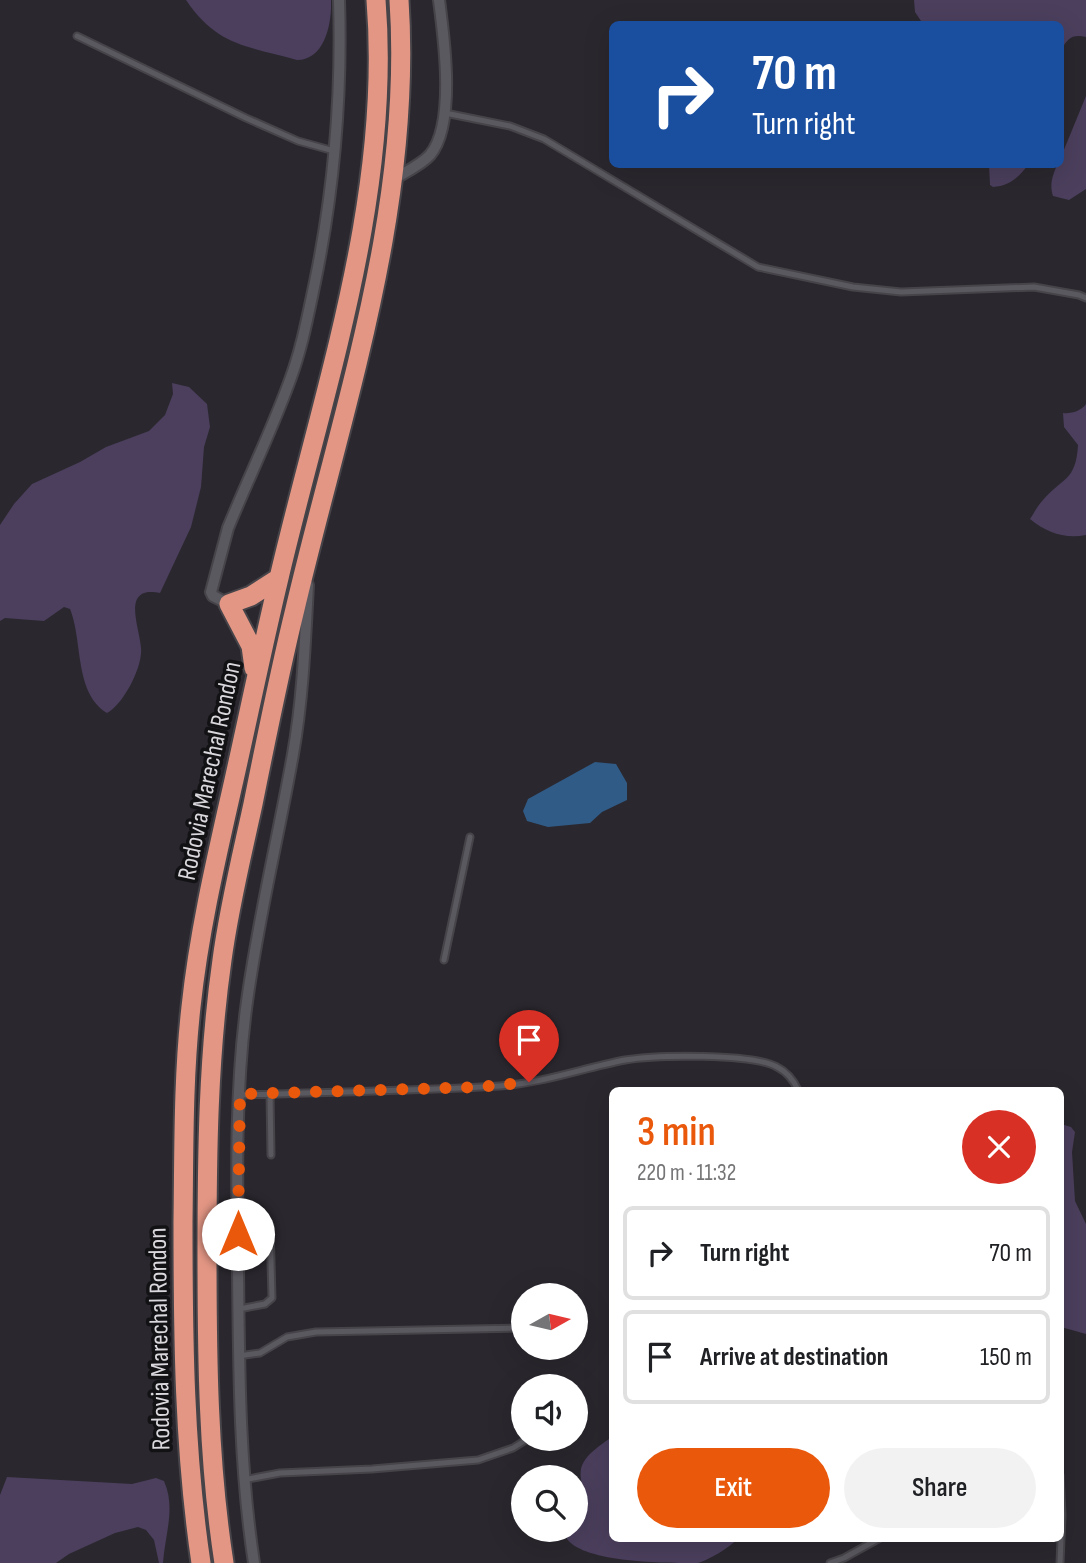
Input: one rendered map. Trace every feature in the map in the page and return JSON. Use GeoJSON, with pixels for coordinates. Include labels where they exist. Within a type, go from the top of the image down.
{"type":"FeatureCollection","features":[{"type":"Feature","properties":{"kind":"highway","name":"Rodovia Marechal Rondon"},"geometry":{"type":"LineString","coordinates":[[201,1563],[186,1432],[183,1341],[186,1071],[191,1008],[198,954],[220,839],[279,578],[359,247],[370,179],[377,105],[376,0]]}},
{"type":"Feature","properties":{"kind":"highway","name":"Rodovia Marechal Rondon"},"geometry":{"type":"LineString","coordinates":[[224,1563],[210,1430],[206,1340],[209,1074],[223,956],[235,888],[311,538],[374,290],[394,179],[400,104],[399,0]]}},
{"type":"Feature","properties":{"kind":"highway"},"geometry":{"type":"LineString","coordinates":[[254,686],[251,646],[229,604],[251,596],[279,578]]}},
{"type":"Feature","properties":{"kind":"street"},"geometry":{"type":"LineString","coordinates":[[229,604],[213,596],[213,583],[228,528],[290,381],[305,333],[327,223],[334,151],[340,37],[339,0]]}},
{"type":"Feature","properties":{"kind":"street"},"geometry":{"type":"LineString","coordinates":[[394,179],[430,155],[437,142],[445,113],[445,62],[439,0]]}},
{"type":"Feature","properties":{"kind":"street"},"geometry":{"type":"LineString","coordinates":[[254,1563],[243,1480],[238,1356],[237,1158],[240,1094],[246,1009],[301,701],[311,538]]}},
{"type":"Feature","properties":{"kind":"lane"},"geometry":{"type":"LineString","coordinates":[[77,36],[246,118],[298,141],[334,151]]}},
{"type":"Feature","properties":{"kind":"lane"},"geometry":{"type":"LineString","coordinates":[[445,113],[510,126],[544,139],[758,267],[853,287],[901,292],[1034,287],[1079,295],[1086,299]]}},
{"type":"Feature","properties":{"kind":"lane"},"geometry":{"type":"LineString","coordinates":[[444,960],[470,837]]}},
{"type":"Feature","properties":{"kind":"lane"},"geometry":{"type":"LineString","coordinates":[[240,1094],[503,1086],[554,1078],[626,1060],[662,1057],[762,1062],[778,1067],[793,1080],[796,1087]]}},
{"type":"Feature","properties":{"kind":"lane"},"geometry":{"type":"LineString","coordinates":[[270,1094],[271,1155]]}},
{"type":"Feature","properties":{"kind":"lane"},"geometry":{"type":"LineString","coordinates":[[238,1309],[264,1304],[272,1298],[270,1225]]}},
{"type":"Feature","properties":{"kind":"lane"},"geometry":{"type":"LineString","coordinates":[[238,1356],[260,1353],[287,1336],[316,1332],[511,1328]]}},
{"type":"Feature","properties":{"kind":"lane"},"geometry":{"type":"LineString","coordinates":[[243,1480],[280,1473],[478,1460],[511,1449]]}},
{"type":"Feature","properties":{"kind":"lane"},"geometry":{"type":"LineString","coordinates":[[831,1563],[844,1559],[873,1542]]}},
{"type":"Feature","properties":{"kind":"lane"},"geometry":{"type":"LineString","coordinates":[[1060,1563],[1061,1542]]}},
{"type":"Feature","properties":{"kind":"shaded area"},"geometry":{"type":"Polygon","coordinates":[[[186,0],[331,0],[330,19],[320,47],[307,58],[297,60],[248,47],[222,36],[209,27],[186,0]]]}},
{"type":"Feature","properties":{"kind":"shaded area"},"geometry":{"type":"Polygon","coordinates":[[[914,0],[1086,0],[1086,37],[1071,38],[1064,45],[1064,21],[921,21],[915,12],[914,0]]]}},
{"type":"Feature","properties":{"kind":"shaded area"},"geometry":{"type":"Polygon","coordinates":[[[1086,96],[1086,189],[1069,200],[1053,196],[1051,188],[1056,168],[1064,168],[1064,150],[1086,96]]]}},
{"type":"Feature","properties":{"kind":"shaded area"},"geometry":{"type":"Polygon","coordinates":[[[989,168],[1025,168],[1004,185],[990,185],[989,168]]]}},
{"type":"Feature","properties":{"kind":"shaded area"},"geometry":{"type":"Polygon","coordinates":[[[172,383],[189,387],[207,404],[210,427],[204,447],[201,487],[191,527],[160,593],[148,592],[140,595],[136,602],[141,648],[139,665],[125,694],[107,713],[96,704],[84,680],[70,609],[64,607],[44,621],[5,618],[0,621],[0,525],[32,484],[106,447],[149,431],[165,415],[173,394],[172,383]]]}},
{"type":"Feature","properties":{"kind":"shaded area"},"geometry":{"type":"Polygon","coordinates":[[[1086,404],[1086,535],[1064,535],[1043,528],[1030,519],[1041,502],[1071,472],[1077,457],[1078,445],[1064,427],[1063,413],[1076,412],[1086,404]]]}},
{"type":"Feature","properties":{"kind":"shaded area"},"geometry":{"type":"Polygon","coordinates":[[[1064,1125],[1075,1132],[1072,1152],[1075,1201],[1086,1224],[1086,1334],[1064,1328],[1064,1125]]]}},
{"type":"Feature","properties":{"kind":"shaded area"},"geometry":{"type":"Polygon","coordinates":[[[609,1439],[609,1542],[733,1542],[719,1553],[697,1563],[627,1560],[591,1553],[576,1547],[570,1542],[588,1542],[588,1465],[583,1465],[589,1455],[609,1439]]]}},
{"type":"Feature","properties":{"kind":"shaded area"},"geometry":{"type":"Polygon","coordinates":[[[7,1477],[132,1484],[156,1478],[164,1481],[169,1511],[163,1563],[159,1563],[154,1540],[146,1530],[138,1527],[115,1533],[69,1554],[56,1563],[0,1563],[0,1495],[7,1477]]]}},
{"type":"Feature","properties":{"kind":"water"},"geometry":{"type":"Polygon","coordinates":[[[595,762],[616,764],[627,783],[627,800],[602,812],[590,823],[548,827],[527,821],[523,811],[528,799],[595,762]]]}},
{"type":"Feature","properties":{"kind":"route"},"geometry":{"type":"LineString","coordinates":[[238,1234],[240,1094],[480,1087],[529,1082]]}}]}
